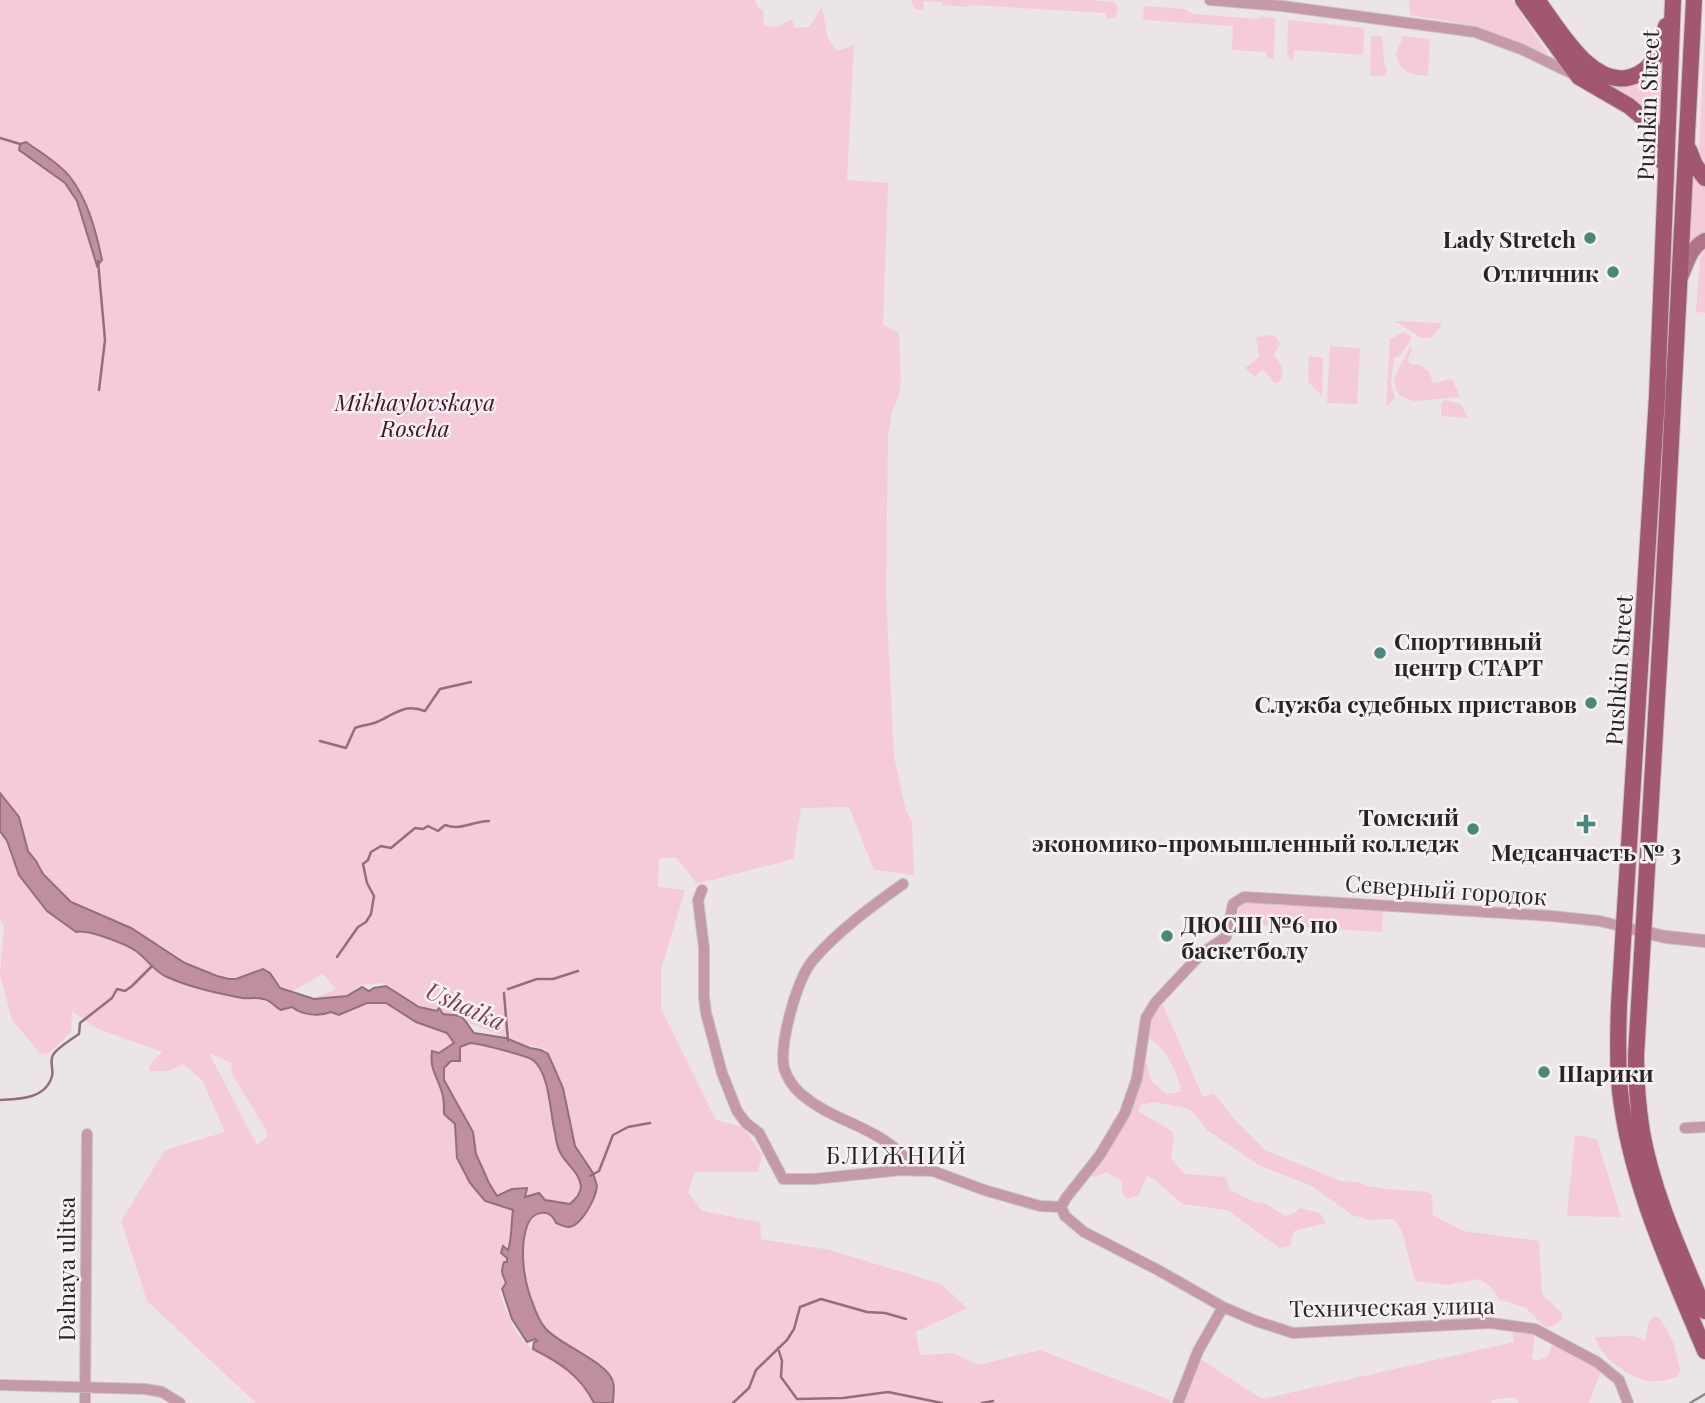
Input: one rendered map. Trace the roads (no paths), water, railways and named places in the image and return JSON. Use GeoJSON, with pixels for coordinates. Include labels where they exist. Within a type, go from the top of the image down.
{"type":"FeatureCollection","features":[{"type":"Feature","properties":{"kind":"main road"},"geometry":{"type":"LineString","coordinates":[[1523,0],[1579,77],[1629,106],[1649,123],[1661,152],[1667,196]]}},
{"type":"Feature","properties":{"kind":"main road"},"geometry":{"type":"LineString","coordinates":[[1537,0],[1590,67],[1610,78],[1622,79],[1639,74],[1653,61],[1660,50],[1673,0]]}},
{"type":"Feature","properties":{"kind":"main road","name":"Pushkin Street"},"geometry":{"type":"LineString","coordinates":[[1673,0],[1657,397],[1618,1054],[1627,1137],[1639,1184],[1705,1351]]}},
{"type":"Feature","properties":{"kind":"main road","name":"Pushkin Street"},"geometry":{"type":"LineString","coordinates":[[1694,0],[1636,1088],[1642,1134],[1670,1228],[1705,1311]]}},
{"type":"Feature","properties":{"kind":"main road"},"geometry":{"type":"LineString","coordinates":[[1688,147],[1695,165],[1705,178]]}},
{"type":"Feature","properties":{"kind":"main road"},"geometry":{"type":"LineString","coordinates":[[1680,279],[1692,252],[1705,240]]}},
{"type":"Feature","properties":{"kind":"street"},"geometry":{"type":"LineString","coordinates":[[1210,0],[1282,6],[1475,32],[1521,49],[1579,77]]}},
{"type":"Feature","properties":{"kind":"street"},"geometry":{"type":"LineString","coordinates":[[903,884],[864,913],[810,963],[792,1007],[783,1051],[784,1068],[797,1091],[826,1111],[866,1128],[893,1145],[916,1171]]}},
{"type":"Feature","properties":{"kind":"street"},"geometry":{"type":"LineString","coordinates":[[702,890],[698,900],[704,948],[706,1013],[722,1073],[737,1111],[746,1124],[759,1133],[783,1179],[814,1179],[901,1170],[933,1171],[984,1191],[1040,1206],[1062,1207]]}},
{"type":"Feature","properties":{"kind":"street","name":"Северный городок"},"geometry":{"type":"LineString","coordinates":[[1062,1207],[1108,1143],[1125,1113],[1137,1078],[1146,1018],[1155,1003],[1202,954],[1226,937],[1233,904],[1244,897],[1551,916],[1600,921],[1643,932]]}},
{"type":"Feature","properties":{"kind":"street"},"geometry":{"type":"LineString","coordinates":[[1643,932],[1705,941]]}},
{"type":"Feature","properties":{"kind":"street"},"geometry":{"type":"LineString","coordinates":[[1685,1128],[1705,1127]]}},
{"type":"Feature","properties":{"kind":"street","name":"Dalnaya ulitsa"},"geometry":{"type":"LineString","coordinates":[[85,1403],[87,1134]]}},
{"type":"Feature","properties":{"kind":"street","name":"Техническая улица"},"geometry":{"type":"LineString","coordinates":[[1062,1207],[1065,1216],[1084,1232],[1223,1307],[1293,1334],[1463,1324],[1513,1325],[1535,1329],[1597,1362],[1619,1380],[1628,1403]]}},
{"type":"Feature","properties":{"kind":"street"},"geometry":{"type":"LineString","coordinates":[[1178,1403],[1198,1351],[1223,1307]]}},
{"type":"Feature","properties":{"kind":"street"},"geometry":{"type":"LineString","coordinates":[[0,1385],[145,1389],[162,1392],[180,1403]]}},
{"type":"Feature","properties":{"kind":"waterway"},"geometry":{"type":"LineString","coordinates":[[0,138],[20,144]]}},
{"type":"Feature","properties":{"kind":"waterway"},"geometry":{"type":"LineString","coordinates":[[98,261],[105,340],[99,390]]}},
{"type":"Feature","properties":{"kind":"waterway"},"geometry":{"type":"LineString","coordinates":[[320,741],[346,748],[355,728],[377,722],[405,709],[425,711],[440,689],[471,682]]}},
{"type":"Feature","properties":{"kind":"waterway"},"geometry":{"type":"LineString","coordinates":[[337,957],[358,927],[366,922],[371,914],[374,896],[367,883],[363,864],[371,852],[381,846],[391,848],[415,828],[423,829],[428,826],[438,831],[445,825],[457,827],[489,821]]}},
{"type":"Feature","properties":{"kind":"waterway"},"geometry":{"type":"LineString","coordinates":[[0,1100],[31,1096],[44,1089],[52,1076],[53,1055],[79,1034],[80,1023],[112,998],[117,989],[125,991],[152,966]]}},
{"type":"Feature","properties":{"kind":"waterway"},"geometry":{"type":"LineString","coordinates":[[508,989],[537,979],[553,979],[578,971]]}},
{"type":"Feature","properties":{"kind":"waterway","name":"Ushaika"},"geometry":{"type":"LineString","coordinates":[[504,993],[508,1041]]}},
{"type":"Feature","properties":{"kind":"waterway"},"geometry":{"type":"LineString","coordinates":[[590,1176],[599,1171],[613,1135],[628,1127],[650,1123]]}},
{"type":"Feature","properties":{"kind":"waterway"},"geometry":{"type":"LineString","coordinates":[[733,1403],[749,1388],[756,1370],[787,1340],[794,1329],[800,1307],[821,1299],[867,1312],[885,1313],[906,1319]]}},
{"type":"Feature","properties":{"kind":"waterway"},"geometry":{"type":"LineString","coordinates":[[778,1348],[782,1361],[781,1377],[797,1399],[843,1398],[888,1392],[942,1403]]}},
{"type":"Feature","properties":{"kind":"waterway"},"geometry":{"type":"LineString","coordinates":[[982,1403],[993,1401]]}},
{"type":"Feature","properties":{"kind":"railway"},"geometry":{"type":"LineString","coordinates":[[1690,1403],[1705,1394]]}},
{"type":"Feature","properties":{"kind":"place","name":"Lady Stretch"},"geometry":{"type":"Point","coordinates":[1590,238]}},
{"type":"Feature","properties":{"kind":"place","name":"Отличник"},"geometry":{"type":"Point","coordinates":[1613,272]}},
{"type":"Feature","properties":{"kind":"place","name":"Спортивный центр СТАРТ"},"geometry":{"type":"Point","coordinates":[1380,653]}},
{"type":"Feature","properties":{"kind":"place","name":"Служба судебных приставов"},"geometry":{"type":"Point","coordinates":[1591,703]}},
{"type":"Feature","properties":{"kind":"place","name":"Медсанчасть № 3"},"geometry":{"type":"Point","coordinates":[1586,824]}},
{"type":"Feature","properties":{"kind":"place","name":"Томский экономико-промышленный колледж"},"geometry":{"type":"Point","coordinates":[1473,829]}},
{"type":"Feature","properties":{"kind":"place","name":"ДЮСШ №6 по баскетболу"},"geometry":{"type":"Point","coordinates":[1167,936]}},
{"type":"Feature","properties":{"kind":"place","name":"Шарики"},"geometry":{"type":"Point","coordinates":[1544,1072]}},
{"type":"Feature","properties":{"kind":"district","name":"БЛИЖНИЙ"},"geometry":{"type":"Point","coordinates":[897,1154]}},
{"type":"Feature","properties":{"kind":"park label","name":"Mikhaylovskaya Roscha"},"geometry":{"type":"Point","coordinates":[415,414]}}]}
